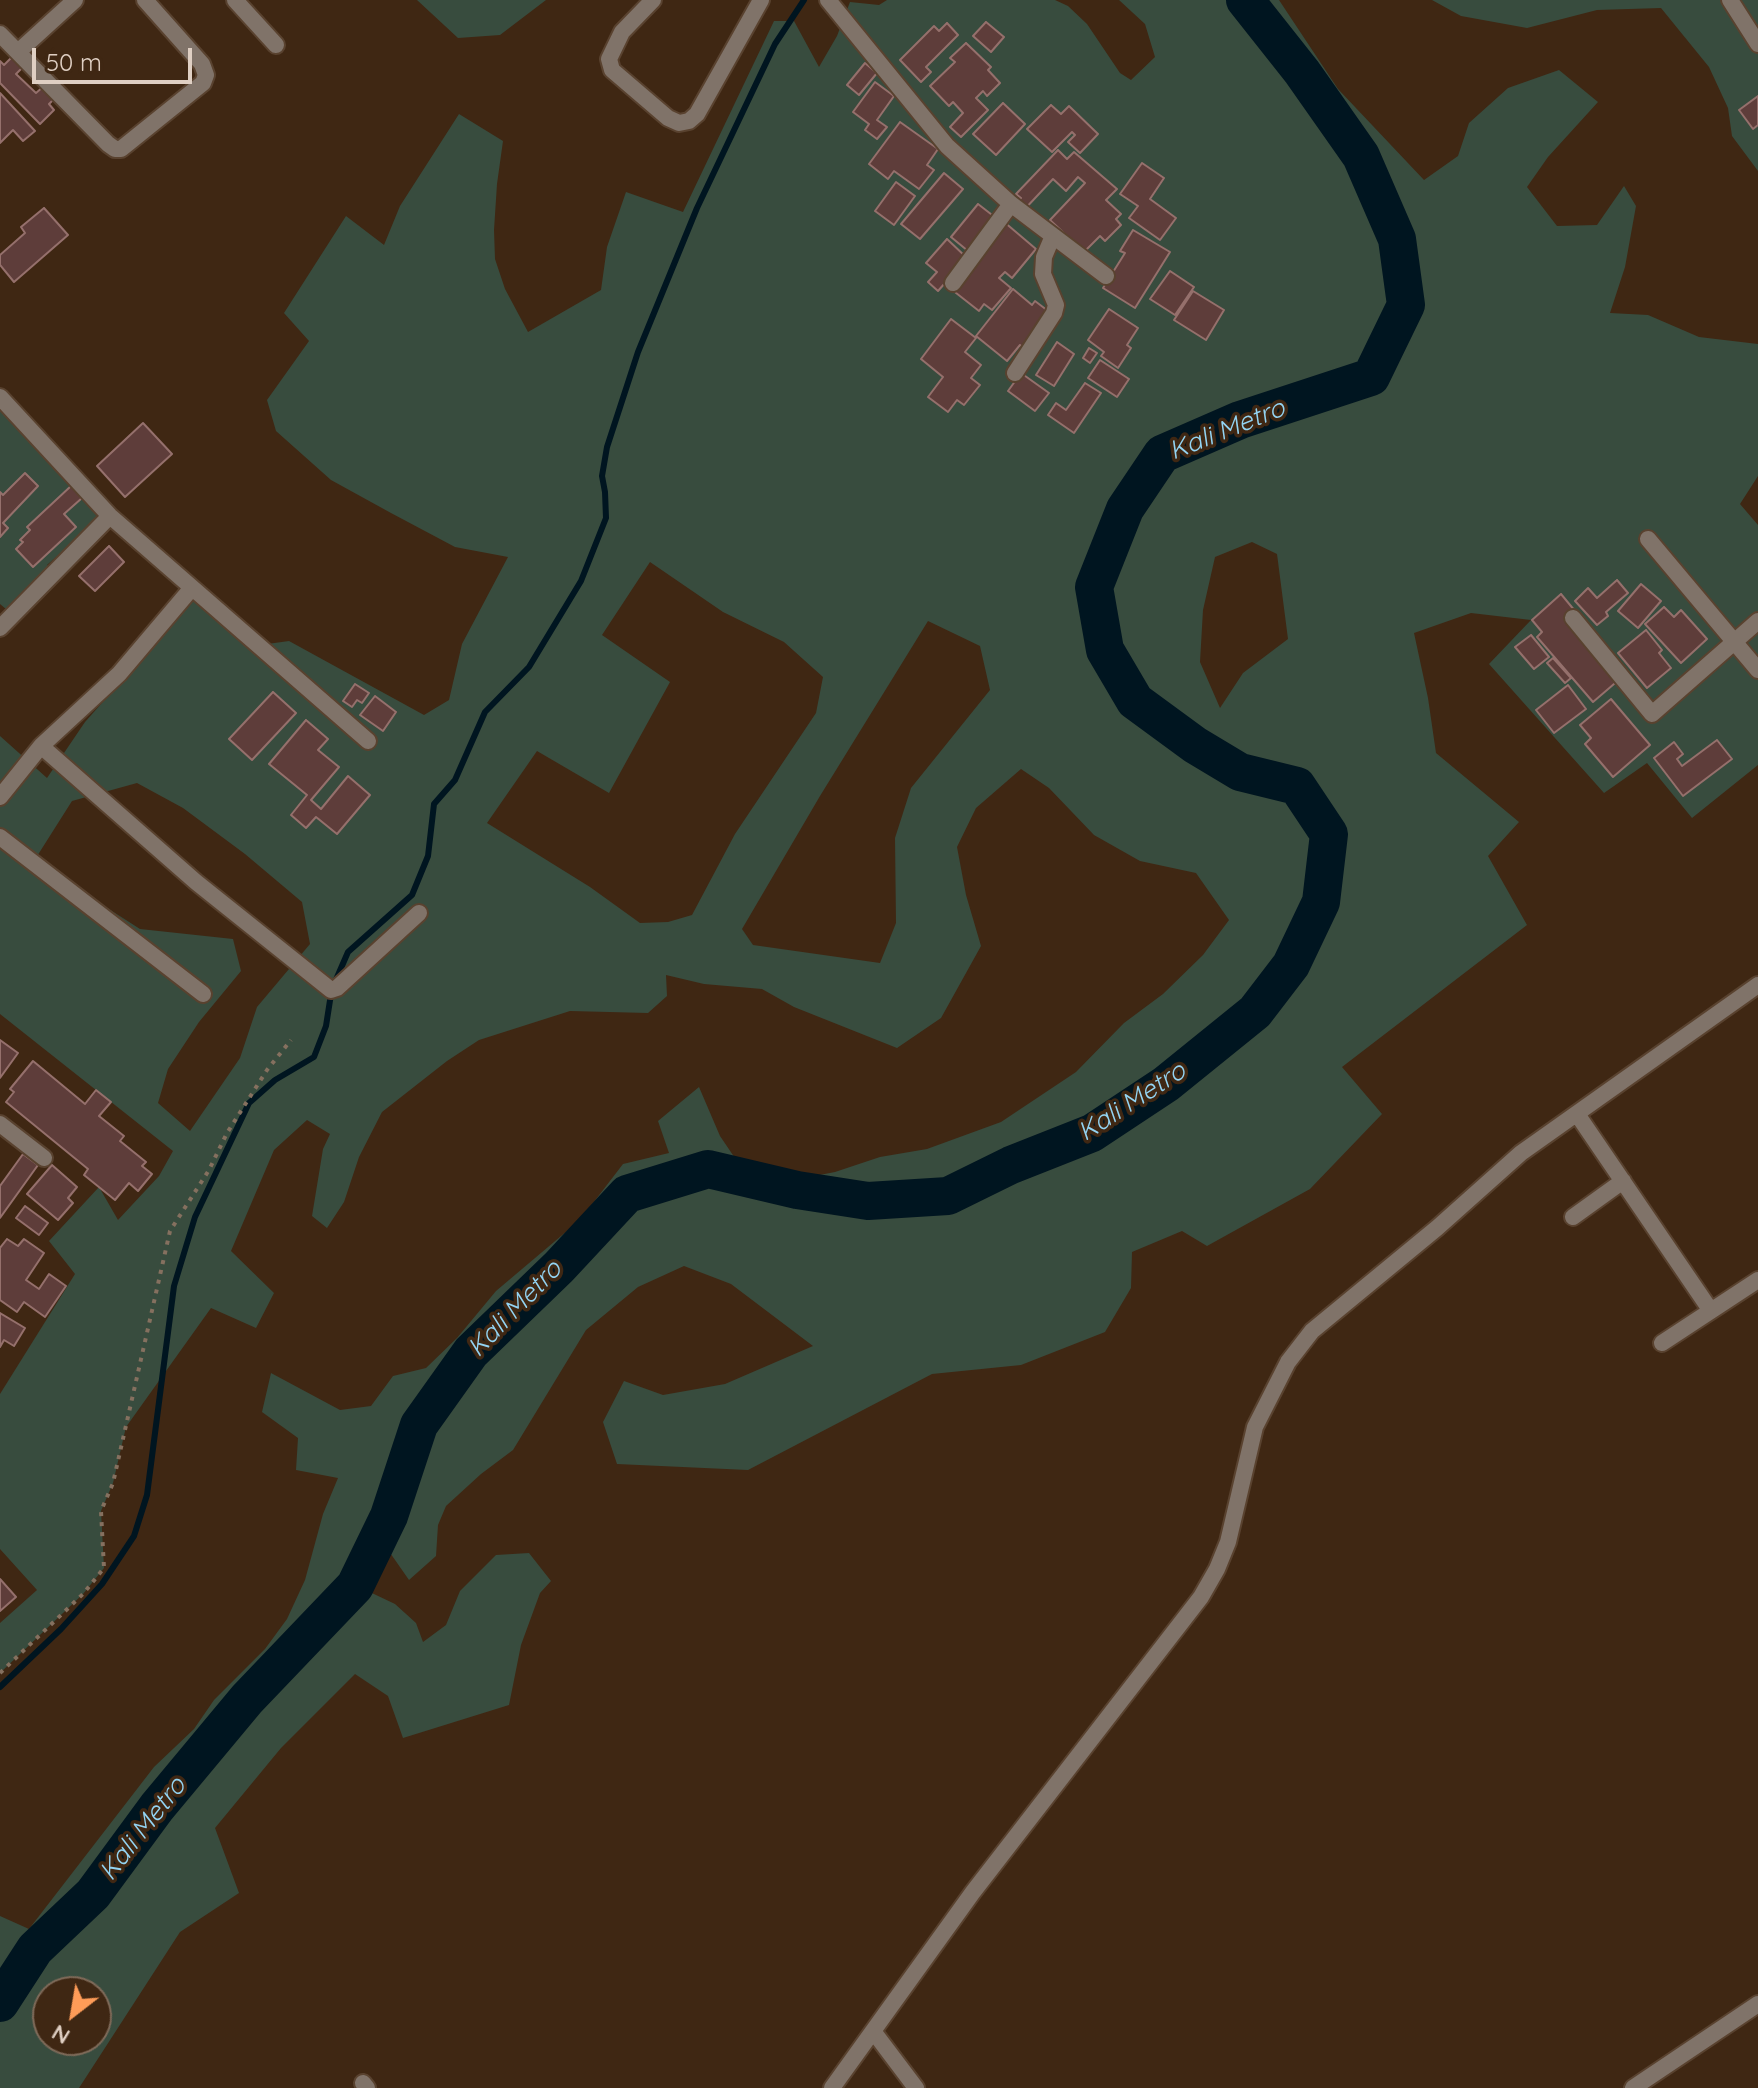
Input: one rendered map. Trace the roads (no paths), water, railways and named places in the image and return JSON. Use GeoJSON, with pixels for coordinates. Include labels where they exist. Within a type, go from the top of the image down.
{"type":"FeatureCollection","features":[{"type":"Feature","properties":{"kind":"street"},"geometry":{"type":"LineString","coordinates":[[18,52],[75,0]]}},
{"type":"Feature","properties":{"kind":"street"},"geometry":{"type":"LineString","coordinates":[[0,34],[108,144],[121,149],[203,83],[206,75],[202,64],[145,0]]}},
{"type":"Feature","properties":{"kind":"street"},"geometry":{"type":"LineString","coordinates":[[235,0],[276,45]]}},
{"type":"Feature","properties":{"kind":"street"},"geometry":{"type":"LineString","coordinates":[[653,0],[622,32],[609,59],[612,70],[668,118],[679,123],[689,121],[697,114],[761,0]]}},
{"type":"Feature","properties":{"kind":"street"},"geometry":{"type":"LineString","coordinates":[[828,0],[947,146],[1052,238],[1106,276]]}},
{"type":"Feature","properties":{"kind":"street"},"geometry":{"type":"LineString","coordinates":[[1730,0],[1758,44]]}},
{"type":"Feature","properties":{"kind":"street"},"geometry":{"type":"LineString","coordinates":[[953,283],[1011,204]]}},
{"type":"Feature","properties":{"kind":"street"},"geometry":{"type":"LineString","coordinates":[[1015,373],[1054,313],[1056,305],[1043,274],[1044,257],[1052,238]]}},
{"type":"Feature","properties":{"kind":"street"},"geometry":{"type":"LineString","coordinates":[[0,397],[110,516],[368,741]]}},
{"type":"Feature","properties":{"kind":"street"},"geometry":{"type":"LineString","coordinates":[[0,628],[110,516]]}},
{"type":"Feature","properties":{"kind":"street"},"geometry":{"type":"LineString","coordinates":[[1648,539],[1758,670]]}},
{"type":"Feature","properties":{"kind":"street"},"geometry":{"type":"LineString","coordinates":[[0,797],[41,746],[119,674],[191,589]]}},
{"type":"Feature","properties":{"kind":"street"},"geometry":{"type":"LineString","coordinates":[[1573,618],[1652,714],[1758,621]]}},
{"type":"Feature","properties":{"kind":"street"},"geometry":{"type":"LineString","coordinates":[[41,746],[196,882],[331,990],[337,988],[419,913]]}},
{"type":"Feature","properties":{"kind":"street"},"geometry":{"type":"LineString","coordinates":[[0,837],[203,994]]}},
{"type":"Feature","properties":{"kind":"street"},"geometry":{"type":"LineString","coordinates":[[832,2088],[973,1892],[1201,1597],[1228,1542],[1255,1427],[1288,1362],[1312,1331],[1437,1228],[1521,1153],[1758,985]]}},
{"type":"Feature","properties":{"kind":"street"},"geometry":{"type":"LineString","coordinates":[[1577,1114],[1711,1311]]}},
{"type":"Feature","properties":{"kind":"street"},"geometry":{"type":"LineString","coordinates":[[0,1124],[44,1158]]}},
{"type":"Feature","properties":{"kind":"street"},"geometry":{"type":"LineString","coordinates":[[1573,1217],[1623,1181]]}},
{"type":"Feature","properties":{"kind":"street"},"geometry":{"type":"LineString","coordinates":[[1662,1343],[1758,1280]]}},
{"type":"Feature","properties":{"kind":"street"},"geometry":{"type":"LineString","coordinates":[[1633,2088],[1758,2004]]}},
{"type":"Feature","properties":{"kind":"street"},"geometry":{"type":"LineString","coordinates":[[873,2031],[916,2088]]}},
{"type":"Feature","properties":{"kind":"waterway"},"geometry":{"type":"LineString","coordinates":[[335,982],[348,952],[412,895],[428,856],[434,804],[455,780],[485,712],[529,667],[581,581],[606,518],[602,476],[607,447],[638,352],[697,208],[775,44],[804,0]]}},
{"type":"Feature","properties":{"kind":"waterway","name":"Kali Metro"},"geometry":{"type":"LineString","coordinates":[[0,2003],[35,1949],[93,1894],[157,1807],[247,1699],[355,1586],[389,1516],[419,1425],[471,1352],[559,1267],[627,1194],[708,1169],[797,1190],[868,1201],[948,1196],[1011,1165],[1092,1133],[1166,1084],[1255,1012],[1291,965],[1321,902],[1329,834],[1297,786],[1240,772],[1195,745],[1135,701],[1105,650],[1094,587],[1125,509],[1162,454],[1240,420],[1371,377],[1406,305],[1397,239],[1361,156],[1302,72],[1245,0]]}},
{"type":"Feature","properties":{"kind":"waterway"},"geometry":{"type":"LineString","coordinates":[[0,1687],[61,1629],[102,1584],[134,1536],[147,1495],[174,1286],[195,1217],[249,1103],[275,1080],[314,1057],[326,1026],[331,994]]}}]}
